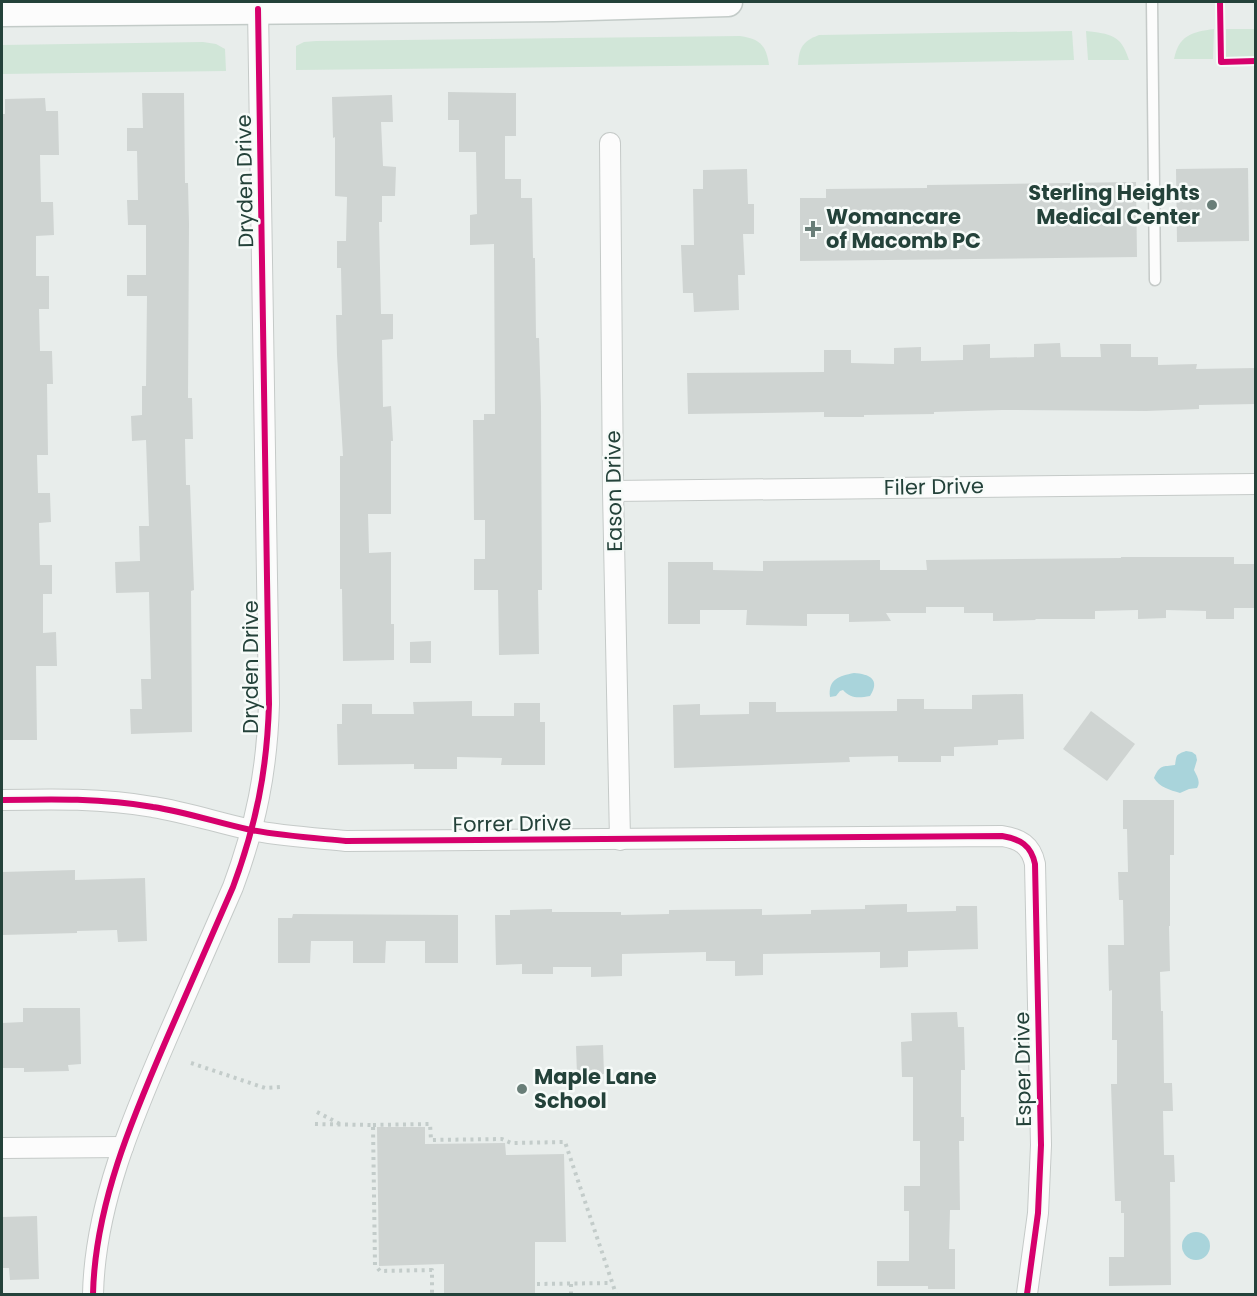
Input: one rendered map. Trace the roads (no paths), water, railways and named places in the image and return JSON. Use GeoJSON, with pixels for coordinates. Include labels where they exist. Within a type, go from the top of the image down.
{"type":"FeatureCollection","features":[{"type":"Feature","properties":{"kind":"main road"},"geometry":{"type":"LineString","coordinates":[[2,12],[387,5],[554,7],[728,2]]}},
{"type":"Feature","properties":{"kind":"street","name":"Dryden Drive"},"geometry":{"type":"LineString","coordinates":[[93,1294],[99,1236],[123,1147],[151,1076],[233,887],[252,830],[264,770],[269,704],[258,9]]}},
{"type":"Feature","properties":{"kind":"street","name":"Eason Drive"},"geometry":{"type":"LineString","coordinates":[[610,143],[613,491],[620,840]]}},
{"type":"Feature","properties":{"kind":"street","name":"Filer Drive"},"geometry":{"type":"LineString","coordinates":[[613,491],[1256,484]]}},
{"type":"Feature","properties":{"kind":"street","name":"Forrer Drive"},"geometry":{"type":"LineString","coordinates":[[2,800],[55,799],[118,802],[189,814],[252,830],[346,841],[1002,836],[1015,838],[1025,845]]}},
{"type":"Feature","properties":{"kind":"street","name":"Esper Drive"},"geometry":{"type":"LineString","coordinates":[[1025,845],[1033,854],[1035,864],[1041,1145],[1038,1214],[1027,1294]]}},
{"type":"Feature","properties":{"kind":"street"},"geometry":{"type":"LineString","coordinates":[[2,1148],[123,1147]]}},
{"type":"Feature","properties":{"kind":"lane"},"geometry":{"type":"LineString","coordinates":[[1152,2],[1155,280]]}},
{"type":"Feature","properties":{"kind":"water"},"geometry":{"type":"Polygon","coordinates":[[[854,673],[872,678],[874,685],[870,696],[855,697],[843,690],[836,696],[830,697],[831,686],[836,679],[854,673]]]}},
{"type":"Feature","properties":{"kind":"water"},"geometry":{"type":"Polygon","coordinates":[[[1186,751],[1196,755],[1194,770],[1199,781],[1197,788],[1180,793],[1159,784],[1154,778],[1158,770],[1175,765],[1177,756],[1186,751]]]}},
{"type":"Feature","properties":{"kind":"water"},"geometry":{"type":"Polygon","coordinates":[[[1196,1232],[1206,1236],[1210,1246],[1206,1256],[1196,1260],[1186,1256],[1182,1246],[1186,1236],[1196,1232]]]}},
{"type":"Feature","properties":{"kind":"place","name":"Sterling Heights Medical Center"},"geometry":{"type":"Point","coordinates":[1212,205]}},
{"type":"Feature","properties":{"kind":"place","name":"Womancare of Macomb PC"},"geometry":{"type":"Point","coordinates":[813,229]}},
{"type":"Feature","properties":{"kind":"place","name":"Maple Lane School"},"geometry":{"type":"Point","coordinates":[522,1089]}}]}
